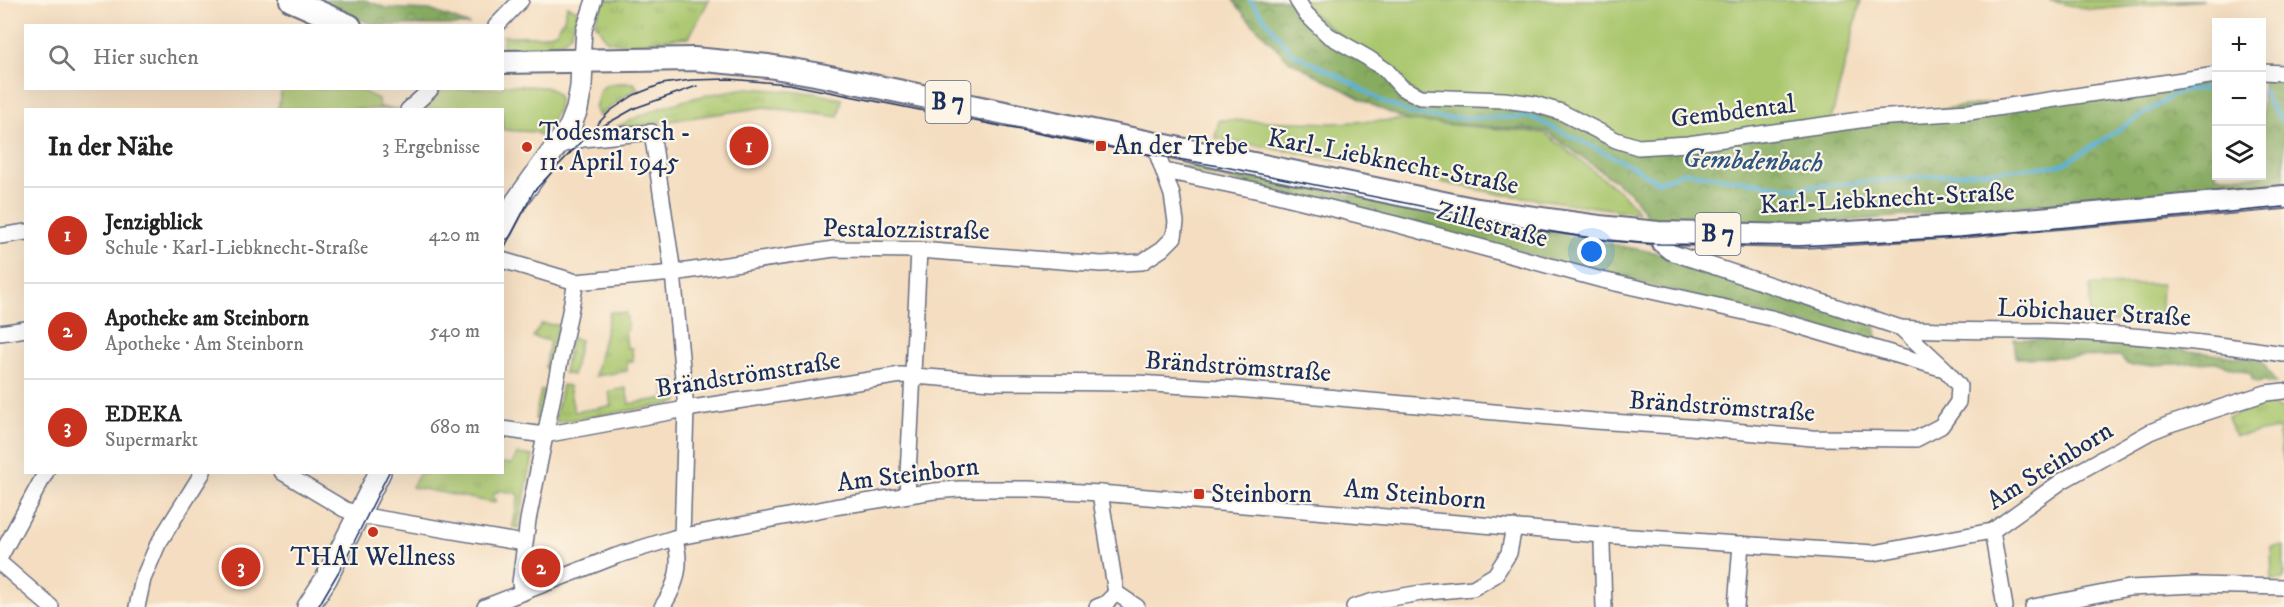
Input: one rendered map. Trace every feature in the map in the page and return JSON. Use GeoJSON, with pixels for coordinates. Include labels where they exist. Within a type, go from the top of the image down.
{"type":"FeatureCollection","features":[{"type":"Feature","properties":{"kind":"main road"},"geometry":{"type":"LineString","coordinates":[[291,0],[345,24]]}},
{"type":"Feature","properties":{"kind":"main road","name":"Karl-Liebknecht-Straße"},"geometry":{"type":"LineString","coordinates":[[582,62],[694,59],[768,66],[1477,210],[1659,233],[1803,236],[1971,225],[2284,197]]}},
{"type":"Feature","properties":{"kind":"main road","name":"B 7"},"geometry":{"type":"LineString","coordinates":[[504,62],[582,62]]}},
{"type":"Feature","properties":{"kind":"street"},"geometry":{"type":"LineString","coordinates":[[498,24],[521,0]]}},
{"type":"Feature","properties":{"kind":"street"},"geometry":{"type":"LineString","coordinates":[[504,225],[516,202],[570,127],[577,109],[581,87],[584,30],[594,0]]}},
{"type":"Feature","properties":{"kind":"street","name":"Gembdental"},"geometry":{"type":"LineString","coordinates":[[1297,0],[1306,14],[1328,35],[1387,71],[1402,88],[1421,97],[1504,100],[1534,104],[1561,112],[1616,140],[1638,147],[1688,144],[1874,118],[1969,112],[2212,76]]}},
{"type":"Feature","properties":{"kind":"street"},"geometry":{"type":"LineString","coordinates":[[2266,72],[2284,73]]}},
{"type":"Feature","properties":{"kind":"street"},"geometry":{"type":"LineString","coordinates":[[410,108],[430,90]]}},
{"type":"Feature","properties":{"kind":"street"},"geometry":{"type":"LineString","coordinates":[[557,146],[583,139],[652,132],[673,273],[686,409],[678,537],[679,566],[674,585],[662,607]]}},
{"type":"Feature","properties":{"kind":"street","name":"Pestalozzistraße"},"geometry":{"type":"LineString","coordinates":[[504,261],[576,282],[673,273],[834,249],[919,250],[1101,264],[1143,262],[1162,249],[1174,237],[1176,222],[1172,195],[1158,156],[1159,146]]}},
{"type":"Feature","properties":{"kind":"street","name":"Zillestraße"},"geometry":{"type":"LineString","coordinates":[[1165,171],[1300,200],[1602,279],[1771,318],[1945,369]]}},
{"type":"Feature","properties":{"kind":"street"},"geometry":{"type":"LineString","coordinates":[[0,236],[24,232]]}},
{"type":"Feature","properties":{"kind":"street","name":"Löbichauer Straße"},"geometry":{"type":"LineString","coordinates":[[1659,233],[1660,244],[1677,255],[1901,328],[1941,331],[2042,331],[2158,337],[2284,354]]}},
{"type":"Feature","properties":{"kind":"street"},"geometry":{"type":"LineString","coordinates":[[907,495],[919,250]]}},
{"type":"Feature","properties":{"kind":"street"},"geometry":{"type":"LineString","coordinates":[[522,593],[520,583],[524,543],[576,282]]}},
{"type":"Feature","properties":{"kind":"street"},"geometry":{"type":"LineString","coordinates":[[0,333],[24,328]]}},
{"type":"Feature","properties":{"kind":"street","name":"Löbichauer Straße"},"geometry":{"type":"LineString","coordinates":[[1901,328],[1945,369],[1959,386],[1958,402]]}},
{"type":"Feature","properties":{"kind":"street","name":"Brändströmstraße"},"geometry":{"type":"LineString","coordinates":[[504,429],[544,435],[686,409],[901,375],[992,382],[1137,382],[1595,422],[1870,440],[1916,439],[1941,426],[1958,402]]}},
{"type":"Feature","properties":{"kind":"street","name":"Am Steinborn"},"geometry":{"type":"LineString","coordinates":[[485,607],[616,556],[678,537],[934,491],[992,489],[1100,493],[1514,527],[1874,553],[1993,537],[2062,481],[2150,432],[2266,393],[2284,391]]}},
{"type":"Feature","properties":{"kind":"street"},"geometry":{"type":"LineString","coordinates":[[2266,393],[2284,402]]}},
{"type":"Feature","properties":{"kind":"street"},"geometry":{"type":"LineString","coordinates":[[0,557],[45,474]]}},
{"type":"Feature","properties":{"kind":"street"},"geometry":{"type":"LineString","coordinates":[[137,607],[143,579],[158,544],[202,474]]}},
{"type":"Feature","properties":{"kind":"street"},"geometry":{"type":"LineString","coordinates":[[285,474],[344,509],[359,514],[524,543]]}},
{"type":"Feature","properties":{"kind":"street"},"geometry":{"type":"LineString","coordinates":[[308,607],[326,579],[379,474]]}},
{"type":"Feature","properties":{"kind":"street"},"geometry":{"type":"LineString","coordinates":[[1100,493],[1116,593],[1137,607]]}},
{"type":"Feature","properties":{"kind":"street"},"geometry":{"type":"LineString","coordinates":[[1354,607],[1374,601],[1427,592],[1473,588],[1495,575],[1509,553],[1514,527]]}},
{"type":"Feature","properties":{"kind":"street"},"geometry":{"type":"LineString","coordinates":[[1993,537],[2005,607]]}},
{"type":"Feature","properties":{"kind":"street"},"geometry":{"type":"LineString","coordinates":[[1602,544],[1604,607]]}},
{"type":"Feature","properties":{"kind":"street"},"geometry":{"type":"LineString","coordinates":[[1736,607],[1741,544]]}},
{"type":"Feature","properties":{"kind":"street"},"geometry":{"type":"LineString","coordinates":[[0,563],[51,607]]}},
{"type":"Feature","properties":{"kind":"street"},"geometry":{"type":"LineString","coordinates":[[2033,607],[2129,588],[2196,585],[2284,587]]}},
{"type":"Feature","properties":{"kind":"street"},"geometry":{"type":"LineString","coordinates":[[1097,607],[1105,604],[1116,593]]}},
{"type":"Feature","properties":{"kind":"green space"},"geometry":{"type":"Polygon","coordinates":[[[311,0],[365,0],[386,8],[430,10],[467,24],[371,24],[311,0]]]}},
{"type":"Feature","properties":{"kind":"green space"},"geometry":{"type":"Polygon","coordinates":[[[604,0],[709,0],[689,37],[628,44],[606,40],[595,22],[604,0]]]}},
{"type":"Feature","properties":{"kind":"green space"},"geometry":{"type":"Polygon","coordinates":[[[1233,0],[1297,0],[1504,100],[1638,147],[2212,75],[2212,180],[2266,180],[2266,72],[2284,73],[2284,183],[1810,224],[1652,223],[1631,193],[1546,131],[1409,121],[1374,106],[1288,60],[1246,17],[1233,0]]]}},
{"type":"Feature","properties":{"kind":"green space"},"geometry":{"type":"Polygon","coordinates":[[[1297,0],[1861,0],[1830,124],[1638,147],[1561,112],[1421,97],[1368,58],[1297,0]]]}},
{"type":"Feature","properties":{"kind":"green space"},"geometry":{"type":"Polygon","coordinates":[[[2048,0],[2203,0],[2091,10],[2048,0]]]}},
{"type":"Feature","properties":{"kind":"green space"},"geometry":{"type":"Polygon","coordinates":[[[567,6],[578,10],[571,33],[559,43],[540,48],[504,50],[504,36],[540,36],[556,32],[564,19],[567,6]]]}},
{"type":"Feature","properties":{"kind":"green space"},"geometry":{"type":"Polygon","coordinates":[[[634,83],[638,89],[599,116],[595,108],[600,90],[608,84],[634,83]]]}},
{"type":"Feature","properties":{"kind":"green space"},"geometry":{"type":"Polygon","coordinates":[[[504,85],[544,87],[553,90],[559,101],[555,116],[540,135],[535,132],[504,130],[504,108],[423,108],[441,90],[504,90],[504,85]]]}},
{"type":"Feature","properties":{"kind":"green space"},"geometry":{"type":"Polygon","coordinates":[[[748,88],[814,93],[842,99],[838,117],[765,107],[613,129],[662,107],[748,88]]]}},
{"type":"Feature","properties":{"kind":"green space"},"geometry":{"type":"Polygon","coordinates":[[[282,90],[360,90],[378,99],[379,107],[390,108],[278,108],[282,90]]]}},
{"type":"Feature","properties":{"kind":"green space"},"geometry":{"type":"Polygon","coordinates":[[[1219,120],[1333,123],[1398,120],[1545,133],[1624,195],[1639,213],[1494,193],[1327,158],[1215,138],[1219,120]]]}},
{"type":"Feature","properties":{"kind":"green space"},"geometry":{"type":"Polygon","coordinates":[[[1180,165],[1224,171],[1223,178],[1178,169],[1180,165]]]}},
{"type":"Feature","properties":{"kind":"green space"},"geometry":{"type":"Polygon","coordinates":[[[1224,171],[1669,255],[1875,325],[1878,343],[1223,178],[1224,171]]]}},
{"type":"Feature","properties":{"kind":"green space"},"geometry":{"type":"Polygon","coordinates":[[[2162,284],[2160,324],[2090,320],[2090,285],[2162,284]]]}},
{"type":"Feature","properties":{"kind":"green space"},"geometry":{"type":"Polygon","coordinates":[[[610,312],[626,313],[627,348],[632,348],[633,361],[627,361],[627,371],[595,376],[610,312]]]}},
{"type":"Feature","properties":{"kind":"green space"},"geometry":{"type":"Polygon","coordinates":[[[541,324],[558,325],[549,369],[545,368],[550,341],[533,337],[541,324]]]}},
{"type":"Feature","properties":{"kind":"green space"},"geometry":{"type":"Polygon","coordinates":[[[571,338],[580,340],[573,375],[564,373],[571,338]]]}},
{"type":"Feature","properties":{"kind":"green space"},"geometry":{"type":"Polygon","coordinates":[[[2014,339],[2119,342],[2261,360],[2276,383],[2268,383],[2265,380],[2259,383],[2252,379],[2251,374],[2216,362],[2133,366],[2127,364],[2120,356],[2016,358],[2014,339]]]}},
{"type":"Feature","properties":{"kind":"green space"},"geometry":{"type":"Polygon","coordinates":[[[675,379],[677,403],[557,422],[555,420],[562,385],[569,386],[574,412],[611,406],[609,391],[626,388],[629,404],[666,398],[664,381],[675,379]]]}},
{"type":"Feature","properties":{"kind":"green space"},"geometry":{"type":"Polygon","coordinates":[[[541,390],[546,391],[540,420],[535,419],[541,390]]]}},
{"type":"Feature","properties":{"kind":"green space"},"geometry":{"type":"Polygon","coordinates":[[[2266,403],[2284,410],[2284,463],[2278,429],[2235,436],[2228,417],[2266,403]]]}},
{"type":"Feature","properties":{"kind":"green space"},"geometry":{"type":"Polygon","coordinates":[[[517,454],[533,456],[518,528],[513,527],[519,494],[498,490],[494,493],[495,503],[412,487],[419,474],[504,474],[504,463],[512,464],[517,454]]]}},
{"type":"Feature","properties":{"kind":"green space"},"geometry":{"type":"Polygon","coordinates":[[[2284,546],[2284,579],[2272,580],[2271,547],[2284,546]]]}},
{"type":"Feature","properties":{"kind":"waterway","name":"Gembdenbach"},"geometry":{"type":"LineString","coordinates":[[1250,0],[1291,52],[1350,82],[1381,101],[1415,115],[1449,118],[1531,117],[1634,167],[1658,182],[1685,172],[1792,188],[2062,165],[2182,90],[2212,88]]}},
{"type":"Feature","properties":{"kind":"waterway","name":"Gembdenbach"},"geometry":{"type":"LineString","coordinates":[[2266,96],[2270,106],[2284,123]]}},
{"type":"Feature","properties":{"kind":"tram line"},"geometry":{"type":"LineString","coordinates":[[504,248],[534,191],[610,111],[634,95],[662,84],[691,80],[729,79],[789,84],[1535,229],[1610,241],[1799,246],[1961,237],[2284,207]]}},
{"type":"Feature","properties":{"kind":"tram line"},"geometry":{"type":"LineString","coordinates":[[601,127],[635,108],[697,86]]}},
{"type":"Feature","properties":{"kind":"tram line"},"geometry":{"type":"LineString","coordinates":[[318,607],[342,566],[388,474]]}},
{"type":"Feature","properties":{"kind":"place","name":"Jenzigblick"},"geometry":{"type":"Point","coordinates":[749,146]}},
{"type":"Feature","properties":{"kind":"place","name":"An der Trebe"},"geometry":{"type":"Point","coordinates":[1101,146]}},
{"type":"Feature","properties":{"kind":"place","name":"Todesmarsch - 11. April 1945"},"geometry":{"type":"Point","coordinates":[527,147]}},
{"type":"Feature","properties":{"kind":"place","name":"Steinborn"},"geometry":{"type":"Point","coordinates":[1199,494]}},
{"type":"Feature","properties":{"kind":"place","name":"THAI Wellness"},"geometry":{"type":"Point","coordinates":[373,532]}},
{"type":"Feature","properties":{"kind":"place","name":"EDEKA"},"geometry":{"type":"Point","coordinates":[241,567]}},
{"type":"Feature","properties":{"kind":"place","name":"Apotheke am Steinborn"},"geometry":{"type":"Point","coordinates":[541,568]}}]}
